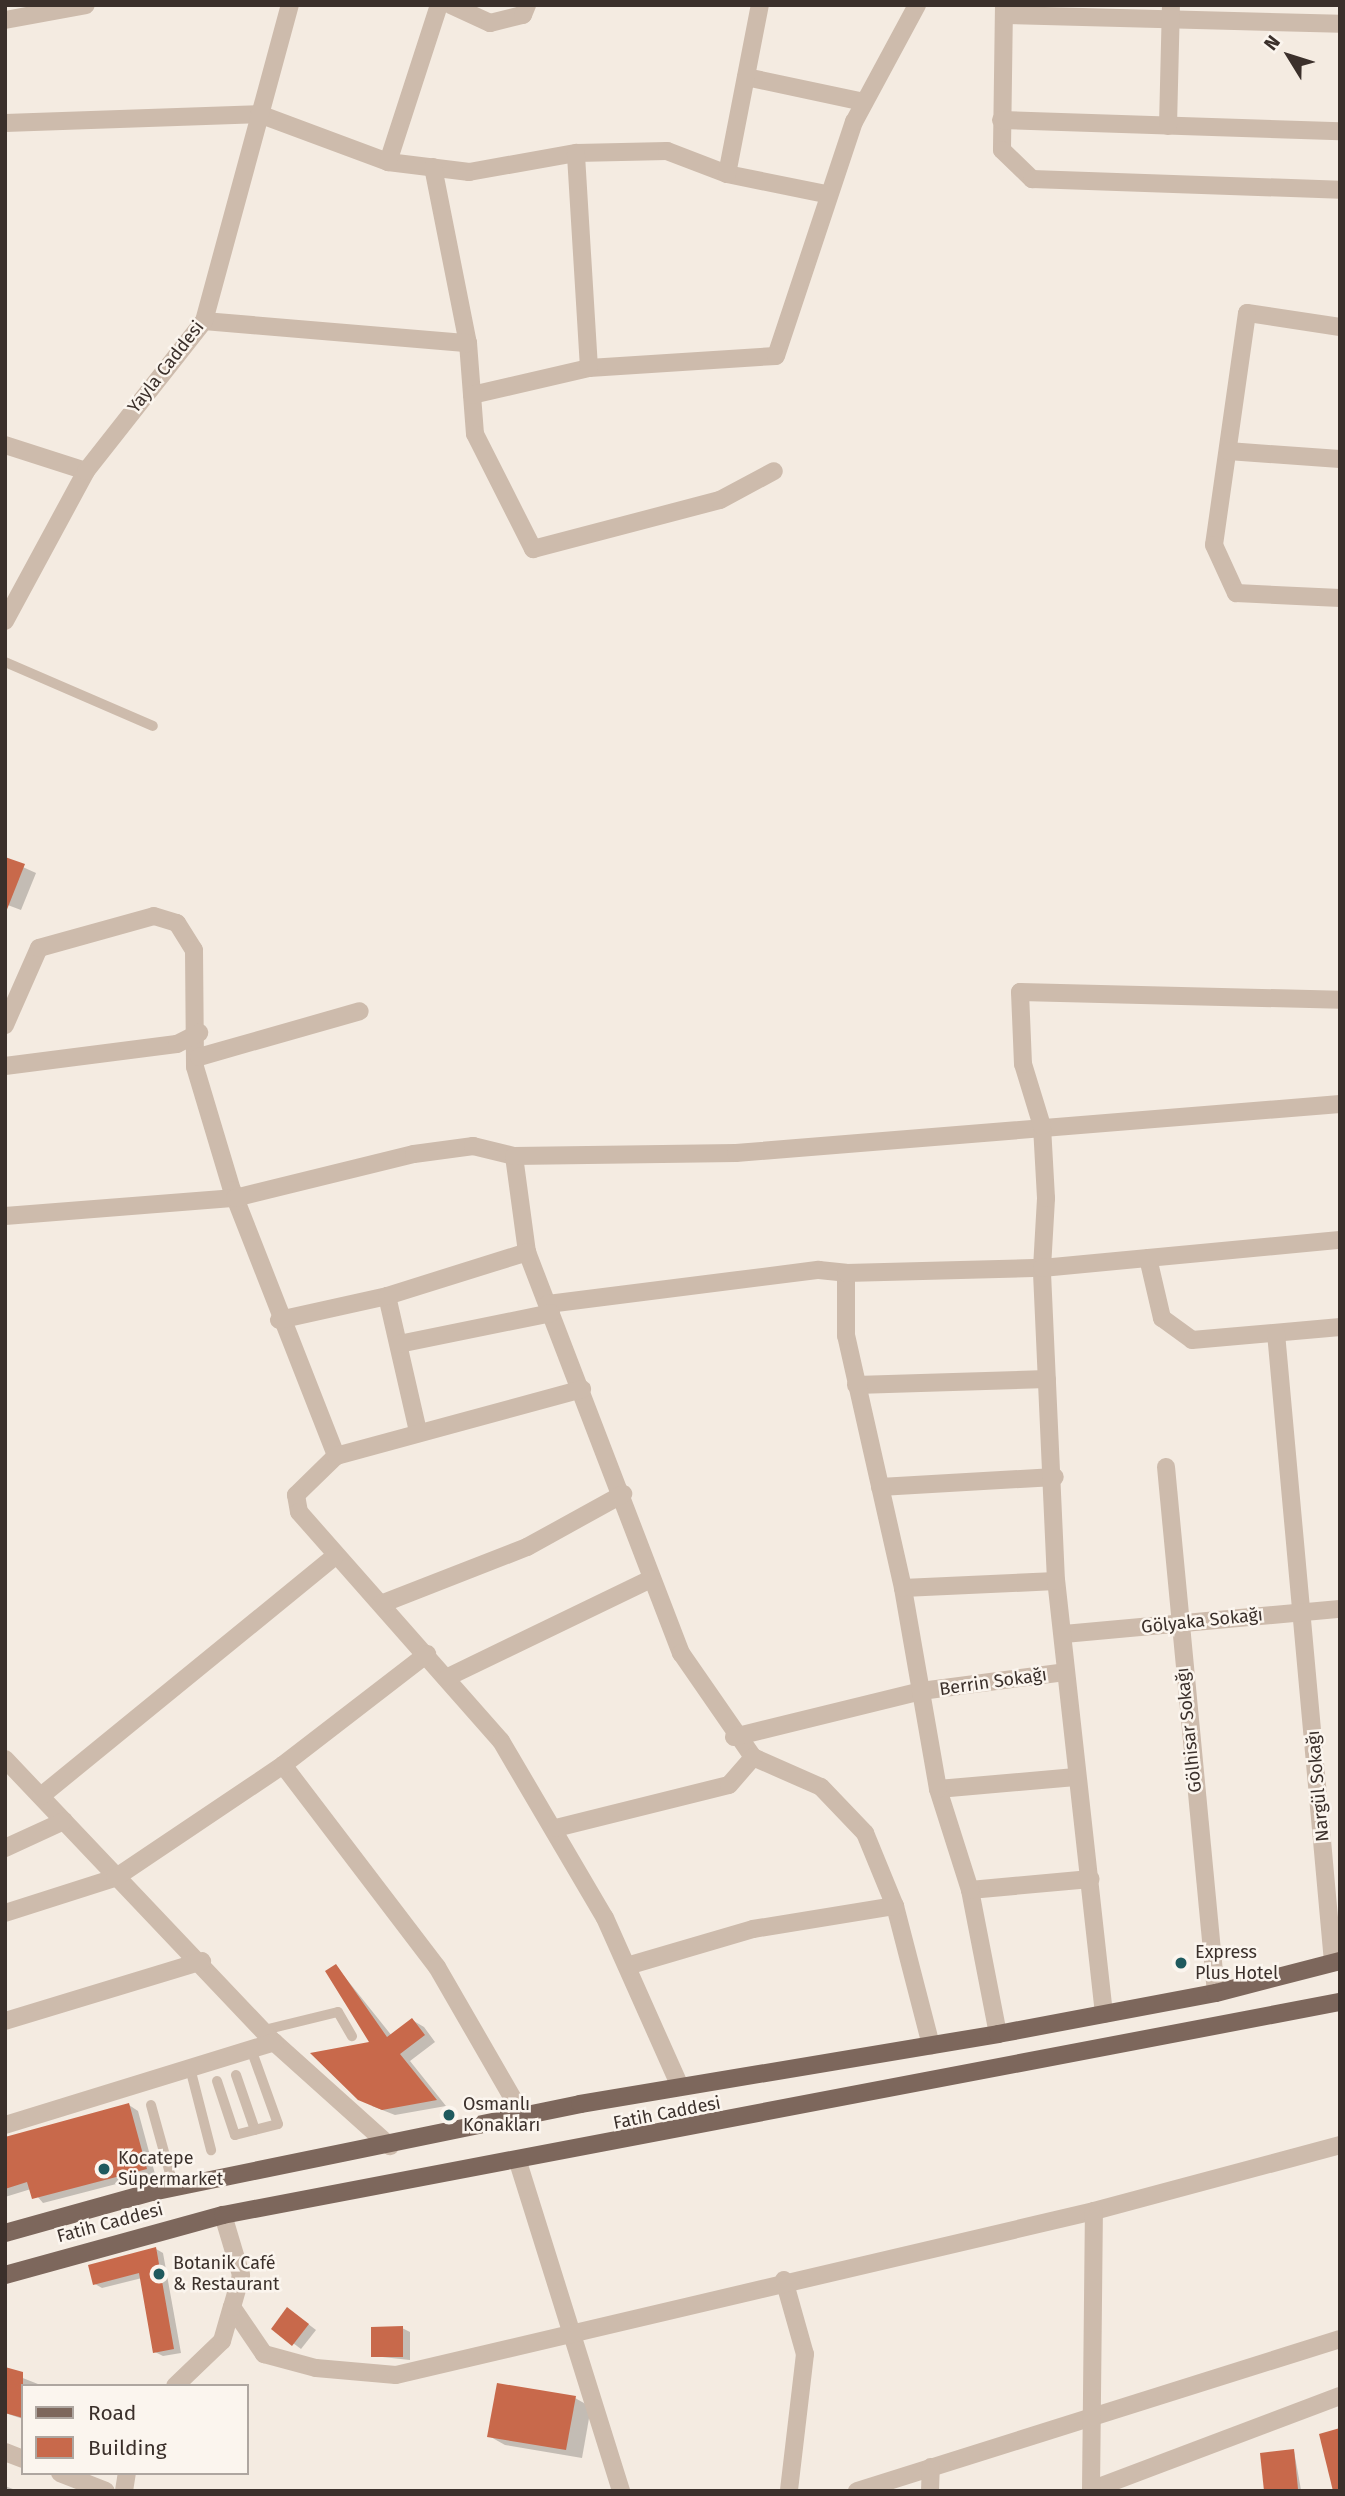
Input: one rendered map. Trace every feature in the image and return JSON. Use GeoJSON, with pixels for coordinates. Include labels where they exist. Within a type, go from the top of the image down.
{"type":"FeatureCollection","features":[{"type":"Feature","properties":{"kind":"main road","name":"Fatih Caddesi"},"geometry":{"type":"LineString","coordinates":[[5,2232],[174,2188],[390,2146],[679,2084],[998,2034],[1216,1993],[1336,1961]]}},
{"type":"Feature","properties":{"kind":"main road","name":"Fatih Caddesi"},"geometry":{"type":"LineString","coordinates":[[5,2275],[223,2215],[518,2162],[1340,2002]]}},
{"type":"Feature","properties":{"kind":"street"},"geometry":{"type":"LineString","coordinates":[[5,20],[86,5]]}},
{"type":"Feature","properties":{"kind":"street","name":"Yayla Caddesi"},"geometry":{"type":"LineString","coordinates":[[5,621],[86,471],[204,321],[290,5]]}},
{"type":"Feature","properties":{"kind":"street"},"geometry":{"type":"LineString","coordinates":[[388,162],[439,5]]}},
{"type":"Feature","properties":{"kind":"street"},"geometry":{"type":"LineString","coordinates":[[451,5],[490,23],[523,15],[527,5]]}},
{"type":"Feature","properties":{"kind":"street"},"geometry":{"type":"LineString","coordinates":[[727,174],[760,5]]}},
{"type":"Feature","properties":{"kind":"street"},"geometry":{"type":"LineString","coordinates":[[472,395],[589,368],[776,356],[790,329],[825,194],[864,102],[916,5]]}},
{"type":"Feature","properties":{"kind":"street"},"geometry":{"type":"LineString","coordinates":[[1340,24],[1171,12],[1004,10],[1001,120],[1002,150],[1032,179],[1340,190]]}},
{"type":"Feature","properties":{"kind":"street"},"geometry":{"type":"LineString","coordinates":[[1168,126],[1171,12]]}},
{"type":"Feature","properties":{"kind":"street"},"geometry":{"type":"LineString","coordinates":[[746,77],[864,102]]}},
{"type":"Feature","properties":{"kind":"street"},"geometry":{"type":"LineString","coordinates":[[5,123],[259,114],[388,162],[469,172],[576,153],[667,151],[727,174],[825,194]]}},
{"type":"Feature","properties":{"kind":"street"},"geometry":{"type":"LineString","coordinates":[[1001,120],[1340,131]]}},
{"type":"Feature","properties":{"kind":"street"},"geometry":{"type":"LineString","coordinates":[[576,153],[589,368]]}},
{"type":"Feature","properties":{"kind":"street"},"geometry":{"type":"LineString","coordinates":[[433,167],[468,343],[475,434],[533,549],[720,500],[774,471]]}},
{"type":"Feature","properties":{"kind":"street"},"geometry":{"type":"LineString","coordinates":[[1340,327],[1247,313],[1214,545],[1236,593],[1340,598]]}},
{"type":"Feature","properties":{"kind":"street"},"geometry":{"type":"LineString","coordinates":[[204,321],[468,343]]}},
{"type":"Feature","properties":{"kind":"street"},"geometry":{"type":"LineString","coordinates":[[5,446],[86,471]]}},
{"type":"Feature","properties":{"kind":"street"},"geometry":{"type":"LineString","coordinates":[[1228,451],[1340,458]]}},
{"type":"Feature","properties":{"kind":"street"},"geometry":{"type":"LineString","coordinates":[[5,1025],[39,948],[154,916],[177,923],[194,950],[199,1033],[199,1056],[195,1067],[235,1198],[279,1320],[336,1456]]}},
{"type":"Feature","properties":{"kind":"street"},"geometry":{"type":"LineString","coordinates":[[1104,2014],[1076,1777],[1065,1672],[1064,1634],[1056,1581],[1055,1477],[1042,1268],[1042,1126],[1023,1064],[1020,992],[1340,1000]]}},
{"type":"Feature","properties":{"kind":"street"},"geometry":{"type":"LineString","coordinates":[[199,1056],[360,1011]]}},
{"type":"Feature","properties":{"kind":"street"},"geometry":{"type":"LineString","coordinates":[[5,1066],[177,1044],[199,1033]]}},
{"type":"Feature","properties":{"kind":"street"},"geometry":{"type":"LineString","coordinates":[[5,1216],[235,1198],[414,1154],[473,1146],[514,1156],[736,1153],[1042,1126],[1340,1104]]}},
{"type":"Feature","properties":{"kind":"street"},"geometry":{"type":"LineString","coordinates":[[514,1156],[527,1251],[624,1494],[651,1579],[681,1653],[734,1737],[753,1757],[821,1787],[844,1807],[875,1849],[895,1906],[931,2045]]}},
{"type":"Feature","properties":{"kind":"street"},"geometry":{"type":"LineString","coordinates":[[399,1343],[550,1308],[819,1270],[846,1273],[1042,1268],[1340,1240]]}},
{"type":"Feature","properties":{"kind":"street"},"geometry":{"type":"LineString","coordinates":[[279,1320],[387,1296],[527,1251]]}},
{"type":"Feature","properties":{"kind":"street"},"geometry":{"type":"LineString","coordinates":[[1148,1258],[1157,1308],[1178,1334],[1200,1342],[1340,1327]]}},
{"type":"Feature","properties":{"kind":"street"},"geometry":{"type":"LineString","coordinates":[[846,1273],[846,1336],[903,1588],[938,1789],[970,1890],[998,2034]]}},
{"type":"Feature","properties":{"kind":"street"},"geometry":{"type":"LineString","coordinates":[[387,1296],[418,1431]]}},
{"type":"Feature","properties":{"kind":"street","name":"Nargül Sokağı"},"geometry":{"type":"LineString","coordinates":[[1276,1333],[1336,1961]]}},
{"type":"Feature","properties":{"kind":"street"},"geometry":{"type":"LineString","coordinates":[[856,1385],[1047,1379]]}},
{"type":"Feature","properties":{"kind":"street"},"geometry":{"type":"LineString","coordinates":[[582,1389],[418,1431],[336,1456],[296,1495],[299,1512],[334,1557],[448,1677],[501,1741],[556,1828],[627,1966],[679,2084]]}},
{"type":"Feature","properties":{"kind":"street","name":"Gölhisar Sokağı"},"geometry":{"type":"LineString","coordinates":[[1166,1467],[1216,1993]]}},
{"type":"Feature","properties":{"kind":"street"},"geometry":{"type":"LineString","coordinates":[[880,1487],[1055,1477]]}},
{"type":"Feature","properties":{"kind":"street"},"geometry":{"type":"LineString","coordinates":[[381,1604],[527,1547],[624,1494]]}},
{"type":"Feature","properties":{"kind":"street"},"geometry":{"type":"LineString","coordinates":[[41,1796],[334,1557]]}},
{"type":"Feature","properties":{"kind":"street"},"geometry":{"type":"LineString","coordinates":[[448,1677],[651,1579]]}},
{"type":"Feature","properties":{"kind":"street"},"geometry":{"type":"LineString","coordinates":[[903,1588],[1056,1581]]}},
{"type":"Feature","properties":{"kind":"street","name":"Gölyaka Sokağı"},"geometry":{"type":"LineString","coordinates":[[1064,1634],[1179,1625],[1303,1610],[1340,1609]]}},
{"type":"Feature","properties":{"kind":"street"},"geometry":{"type":"LineString","coordinates":[[5,1913],[115,1878],[283,1765],[427,1654]]}},
{"type":"Feature","properties":{"kind":"street","name":"Berrin Sokağı"},"geometry":{"type":"LineString","coordinates":[[734,1737],[921,1691],[1065,1672]]}},
{"type":"Feature","properties":{"kind":"street"},"geometry":{"type":"LineString","coordinates":[[556,1828],[729,1785],[753,1757]]}},
{"type":"Feature","properties":{"kind":"street"},"geometry":{"type":"LineString","coordinates":[[5,1759],[115,1878],[202,1961],[269,2036],[390,2146]]}},
{"type":"Feature","properties":{"kind":"street"},"geometry":{"type":"LineString","coordinates":[[283,1765],[437,1967],[523,2116]]}},
{"type":"Feature","properties":{"kind":"street"},"geometry":{"type":"LineString","coordinates":[[938,1789],[1076,1777]]}},
{"type":"Feature","properties":{"kind":"street"},"geometry":{"type":"LineString","coordinates":[[5,1848],[64,1821]]}},
{"type":"Feature","properties":{"kind":"street"},"geometry":{"type":"LineString","coordinates":[[970,1890],[1090,1879]]}},
{"type":"Feature","properties":{"kind":"street"},"geometry":{"type":"LineString","coordinates":[[627,1966],[753,1929],[895,1906]]}},
{"type":"Feature","properties":{"kind":"street"},"geometry":{"type":"LineString","coordinates":[[5,2021],[202,1961]]}},
{"type":"Feature","properties":{"kind":"street"},"geometry":{"type":"LineString","coordinates":[[5,2126],[251,2049],[269,2036]]}},
{"type":"Feature","properties":{"kind":"street"},"geometry":{"type":"LineString","coordinates":[[232,2307],[264,2354],[316,2368],[396,2375],[570,2339],[784,2280],[1094,2211],[1340,2145]]}},
{"type":"Feature","properties":{"kind":"street"},"geometry":{"type":"LineString","coordinates":[[518,2162],[570,2339],[621,2491]]}},
{"type":"Feature","properties":{"kind":"street"},"geometry":{"type":"LineString","coordinates":[[1094,2211],[1091,2490],[1340,2396]]}},
{"type":"Feature","properties":{"kind":"street"},"geometry":{"type":"LineString","coordinates":[[177,2384],[222,2342],[241,2275],[223,2215]]}},
{"type":"Feature","properties":{"kind":"street"},"geometry":{"type":"LineString","coordinates":[[784,2280],[805,2354],[789,2491]]}},
{"type":"Feature","properties":{"kind":"street"},"geometry":{"type":"LineString","coordinates":[[857,2491],[1092,2414],[1340,2339]]}},
{"type":"Feature","properties":{"kind":"street"},"geometry":{"type":"LineString","coordinates":[[930,2491],[931,2467]]}},
{"type":"Feature","properties":{"kind":"street"},"geometry":{"type":"LineString","coordinates":[[65,2475],[106,2491]]}},
{"type":"Feature","properties":{"kind":"lane"},"geometry":{"type":"LineString","coordinates":[[5,662],[153,726]]}},
{"type":"Feature","properties":{"kind":"lane"},"geometry":{"type":"LineString","coordinates":[[269,2036],[338,2012],[352,2036]]}},
{"type":"Feature","properties":{"kind":"lane"},"geometry":{"type":"LineString","coordinates":[[217,2081],[235,2135],[278,2124],[251,2049]]}},
{"type":"Feature","properties":{"kind":"lane"},"geometry":{"type":"LineString","coordinates":[[190,2068],[211,2150]]}},
{"type":"Feature","properties":{"kind":"lane"},"geometry":{"type":"LineString","coordinates":[[236,2075],[254,2130]]}},
{"type":"Feature","properties":{"kind":"lane"},"geometry":{"type":"LineString","coordinates":[[151,2105],[174,2188]]}},
{"type":"Feature","properties":{"kind":"building"},"geometry":{"type":"Polygon","coordinates":[[[5,857],[25,864],[6,912],[5,912],[5,857]]]}},
{"type":"Feature","properties":{"kind":"building"},"geometry":{"type":"Polygon","coordinates":[[[336,1964],[387,2037],[412,2018],[425,2035],[400,2054],[437,2100],[382,2110],[358,2100],[310,2053],[369,2042],[325,1971],[336,1964]]]}},
{"type":"Feature","properties":{"kind":"building"},"geometry":{"type":"Polygon","coordinates":[[[129,2103],[147,2169],[32,2199],[27,2182],[5,2189],[5,2137],[129,2103]]]}},
{"type":"Feature","properties":{"kind":"building"},"geometry":{"type":"Polygon","coordinates":[[[156,2247],[174,2349],[153,2353],[139,2273],[93,2285],[88,2265],[156,2247]]]}},
{"type":"Feature","properties":{"kind":"building"},"geometry":{"type":"Polygon","coordinates":[[[287,2307],[309,2324],[292,2346],[271,2329],[287,2307]]]}},
{"type":"Feature","properties":{"kind":"building"},"geometry":{"type":"Polygon","coordinates":[[[403,2326],[403,2357],[371,2357],[371,2327],[403,2326]]]}},
{"type":"Feature","properties":{"kind":"building"},"geometry":{"type":"Polygon","coordinates":[[[5,2367],[23,2372],[23,2384],[21,2417],[5,2413],[5,2367]]]}},
{"type":"Feature","properties":{"kind":"building"},"geometry":{"type":"Polygon","coordinates":[[[497,2383],[576,2396],[566,2450],[487,2437],[497,2383]]]}},
{"type":"Feature","properties":{"kind":"building"},"geometry":{"type":"Polygon","coordinates":[[[1340,2428],[1340,2491],[1333,2491],[1319,2434],[1340,2428]]]}},
{"type":"Feature","properties":{"kind":"building"},"geometry":{"type":"Polygon","coordinates":[[[1294,2449],[1298,2489],[1264,2491],[1260,2453],[1294,2449]]]}},
{"type":"Feature","properties":{"kind":"place","name":"Express Plus Hotel"},"geometry":{"type":"Point","coordinates":[1181,1963]}},
{"type":"Feature","properties":{"kind":"place","name":"Osmanlı Konakları"},"geometry":{"type":"Point","coordinates":[449,2115]}},
{"type":"Feature","properties":{"kind":"place","name":"Kocatepe Süpermarket"},"geometry":{"type":"Point","coordinates":[104,2169]}},
{"type":"Feature","properties":{"kind":"place","name":"Botanik Café & Restaurant"},"geometry":{"type":"Point","coordinates":[159,2274]}}]}
